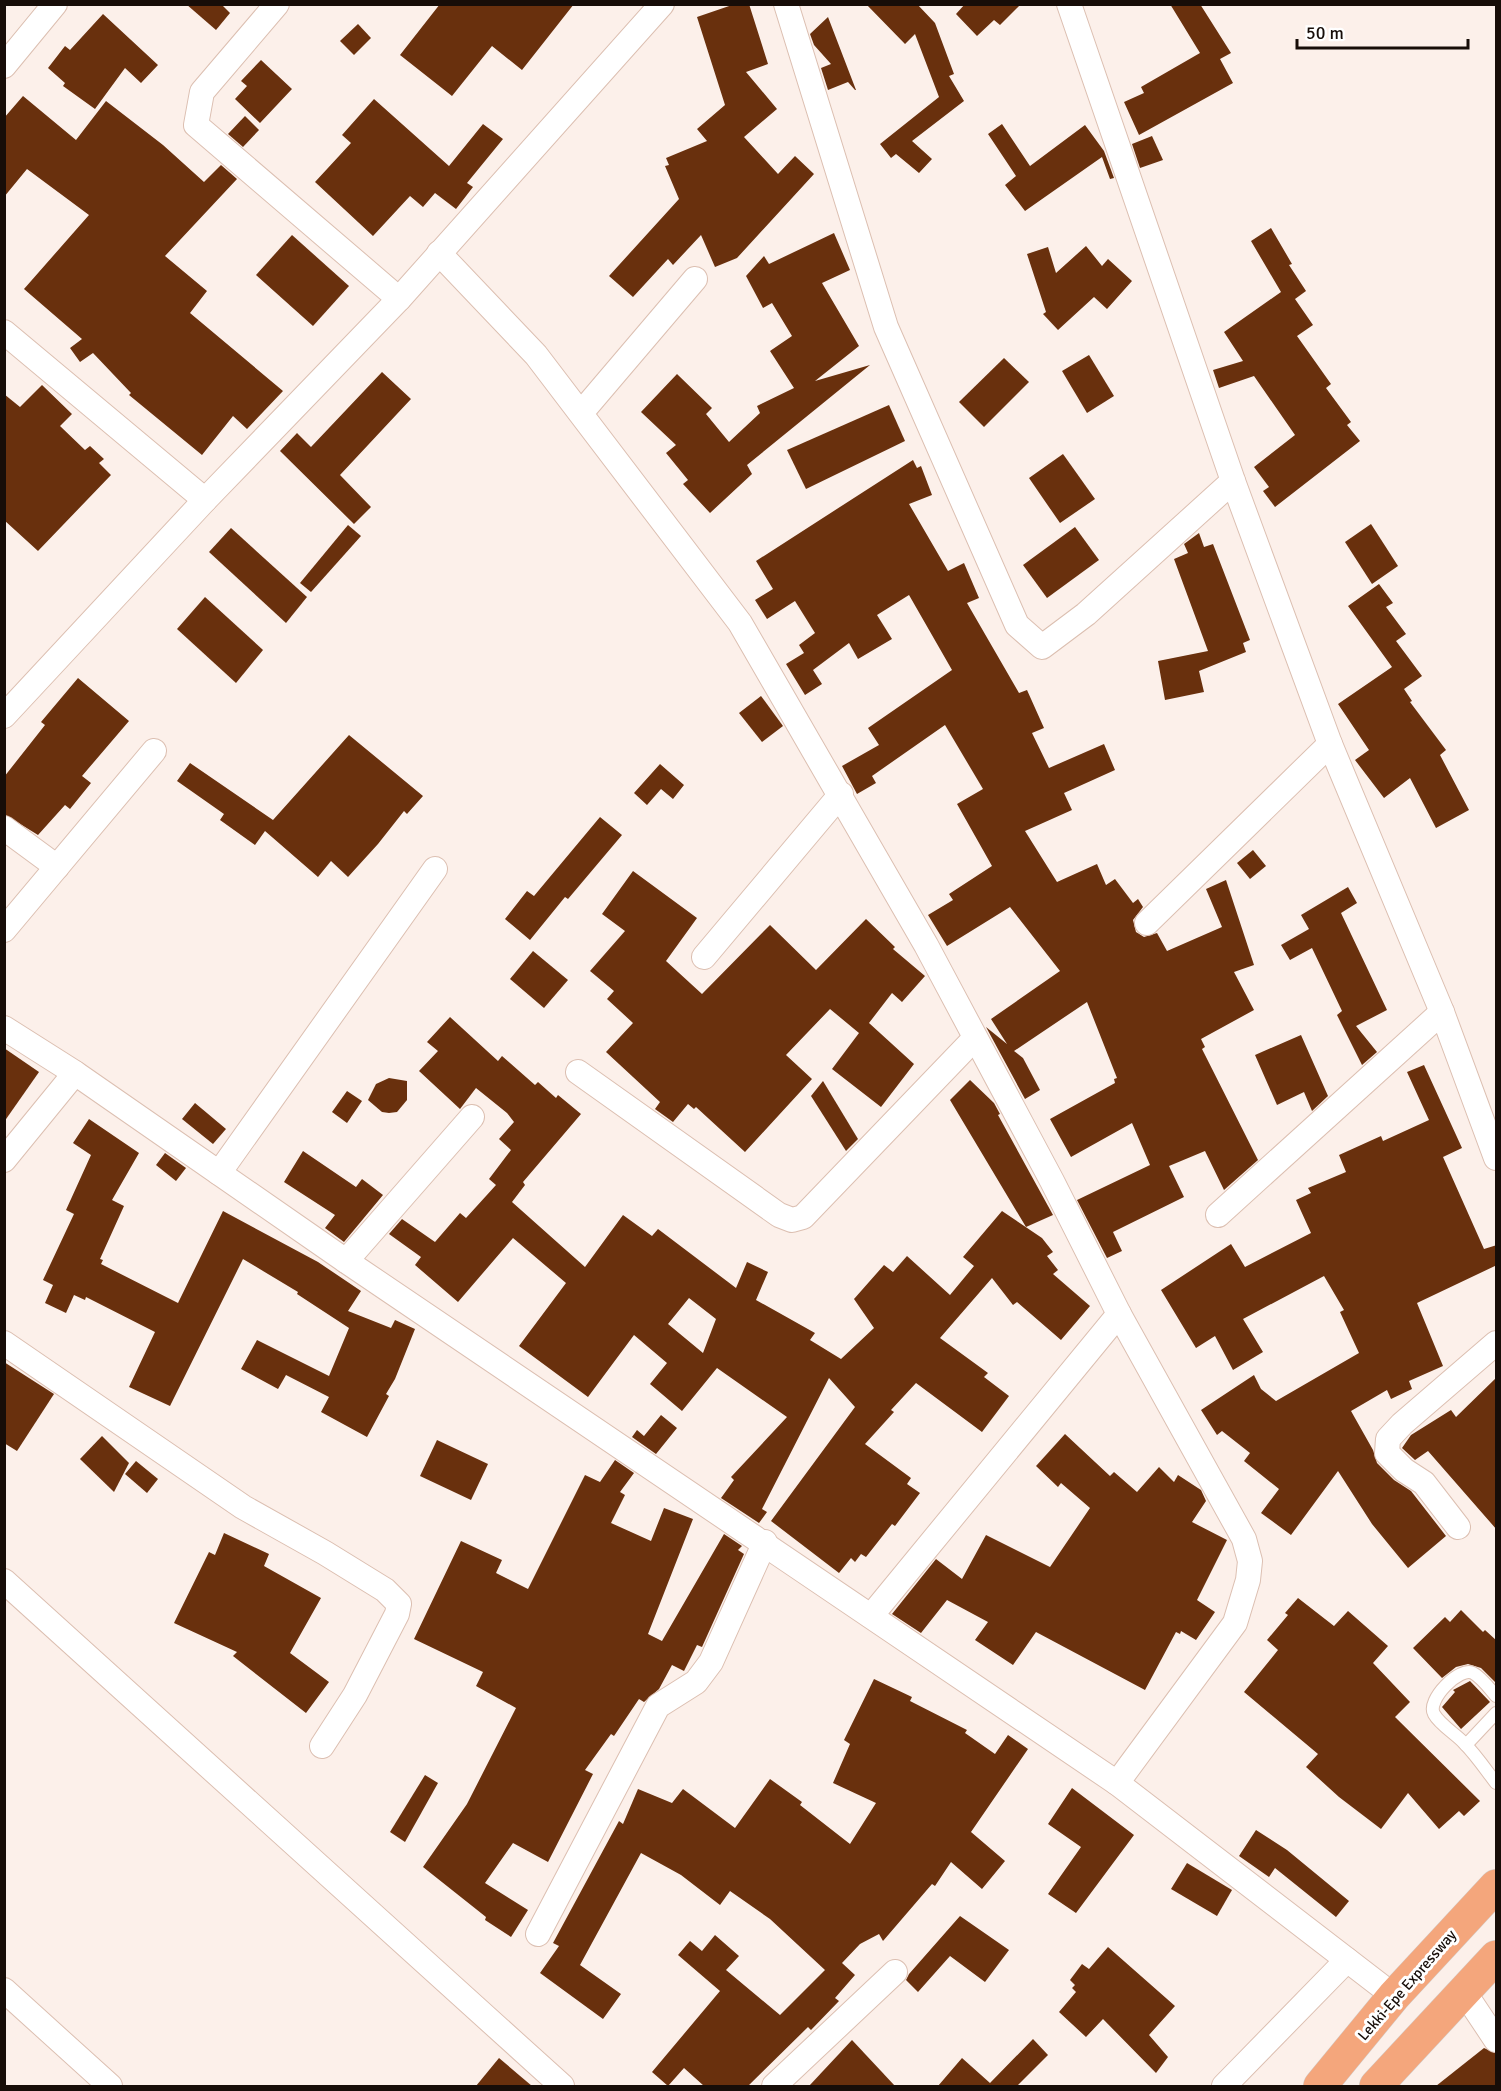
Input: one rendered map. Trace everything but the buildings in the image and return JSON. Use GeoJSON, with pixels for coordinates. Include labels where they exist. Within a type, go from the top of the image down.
{"type":"FeatureCollection","features":[{"type":"Feature","properties":{"kind":"highway","name":"Lekki-Epe Expressway"},"geometry":{"type":"LineString","coordinates":[[1320,2086],[1394,1996],[1497,1886]]}},
{"type":"Feature","properties":{"kind":"highway"},"geometry":{"type":"LineString","coordinates":[[1376,2086],[1497,1957]]}},
{"type":"Feature","properties":{"kind":"street"},"geometry":{"type":"LineString","coordinates":[[4,66],[56,4]]}},
{"type":"Feature","properties":{"kind":"street"},"geometry":{"type":"LineString","coordinates":[[277,4],[202,92],[196,125],[399,299]]}},
{"type":"Feature","properties":{"kind":"street"},"geometry":{"type":"LineString","coordinates":[[4,716],[205,500],[399,299],[662,4]]}},
{"type":"Feature","properties":{"kind":"street"},"geometry":{"type":"LineString","coordinates":[[786,4],[886,327],[1017,625],[1042,647],[1086,614],[1233,481]]}},
{"type":"Feature","properties":{"kind":"street"},"geometry":{"type":"LineString","coordinates":[[1069,4],[1233,481],[1330,744],[1442,1012],[1497,1158]]}},
{"type":"Feature","properties":{"kind":"street"},"geometry":{"type":"LineString","coordinates":[[439,253],[536,355],[740,623],[841,794],[1052,1181],[1119,1314],[1244,1539],[1250,1561],[1248,1580],[1235,1623],[1117,1783]]}},
{"type":"Feature","properties":{"kind":"street"},"geometry":{"type":"LineString","coordinates":[[581,414],[695,279]]}},
{"type":"Feature","properties":{"kind":"street"},"geometry":{"type":"LineString","coordinates":[[4,332],[205,500]]}},
{"type":"Feature","properties":{"kind":"street"},"geometry":{"type":"LineString","coordinates":[[1147,923],[1330,744]]}},
{"type":"Feature","properties":{"kind":"street"},"geometry":{"type":"LineString","coordinates":[[4,930],[154,751]]}},
{"type":"Feature","properties":{"kind":"street"},"geometry":{"type":"LineString","coordinates":[[704,957],[841,794]]}},
{"type":"Feature","properties":{"kind":"street"},"geometry":{"type":"LineString","coordinates":[[4,828],[57,867]]}},
{"type":"Feature","properties":{"kind":"street"},"geometry":{"type":"LineString","coordinates":[[219,1173],[435,869]]}},
{"type":"Feature","properties":{"kind":"street"},"geometry":{"type":"LineString","coordinates":[[1218,1215],[1442,1012]]}},
{"type":"Feature","properties":{"kind":"street"},"geometry":{"type":"LineString","coordinates":[[4,1028],[75,1073],[346,1261],[765,1542],[1117,1783],[1394,1996]]}},
{"type":"Feature","properties":{"kind":"street"},"geometry":{"type":"LineString","coordinates":[[578,1072],[779,1215],[792,1220],[803,1217],[975,1038]]}},
{"type":"Feature","properties":{"kind":"street"},"geometry":{"type":"LineString","coordinates":[[4,1160],[75,1073]]}},
{"type":"Feature","properties":{"kind":"street"},"geometry":{"type":"LineString","coordinates":[[346,1261],[472,1117]]}},
{"type":"Feature","properties":{"kind":"street"},"geometry":{"type":"LineString","coordinates":[[872,1616],[1119,1314]]}},
{"type":"Feature","properties":{"kind":"street"},"geometry":{"type":"LineString","coordinates":[[4,1343],[243,1507],[385,1590],[399,1604],[397,1614],[355,1695],[322,1746]]}},
{"type":"Feature","properties":{"kind":"street"},"geometry":{"type":"LineString","coordinates":[[1458,1527],[1424,1483],[1404,1470],[1387,1453],[1388,1439],[1402,1424],[1497,1344]]}},
{"type":"Feature","properties":{"kind":"street"},"geometry":{"type":"LineString","coordinates":[[538,1934],[658,1706],[696,1682],[711,1662],[765,1542]]}},
{"type":"Feature","properties":{"kind":"street"},"geometry":{"type":"LineString","coordinates":[[4,1581],[562,2086]]}},
{"type":"Feature","properties":{"kind":"street"},"geometry":{"type":"LineString","coordinates":[[1224,2086],[1347,1960]]}},
{"type":"Feature","properties":{"kind":"street"},"geometry":{"type":"LineString","coordinates":[[774,2086],[896,1972]]}},
{"type":"Feature","properties":{"kind":"street"},"geometry":{"type":"LineString","coordinates":[[4,1990],[110,2086]]}},
{"type":"Feature","properties":{"kind":"street"},"geometry":{"type":"LineString","coordinates":[[1464,1992],[1497,2040]]}},
{"type":"Feature","properties":{"kind":"lane"},"geometry":{"type":"LineString","coordinates":[[1497,1696],[1473,1673],[1466,1672],[1460,1674],[1435,1698],[1434,1714],[1466,1745],[1497,1783]]}},
{"type":"Feature","properties":{"kind":"lane"},"geometry":{"type":"LineString","coordinates":[[1466,1745],[1497,1713]]}}]}
